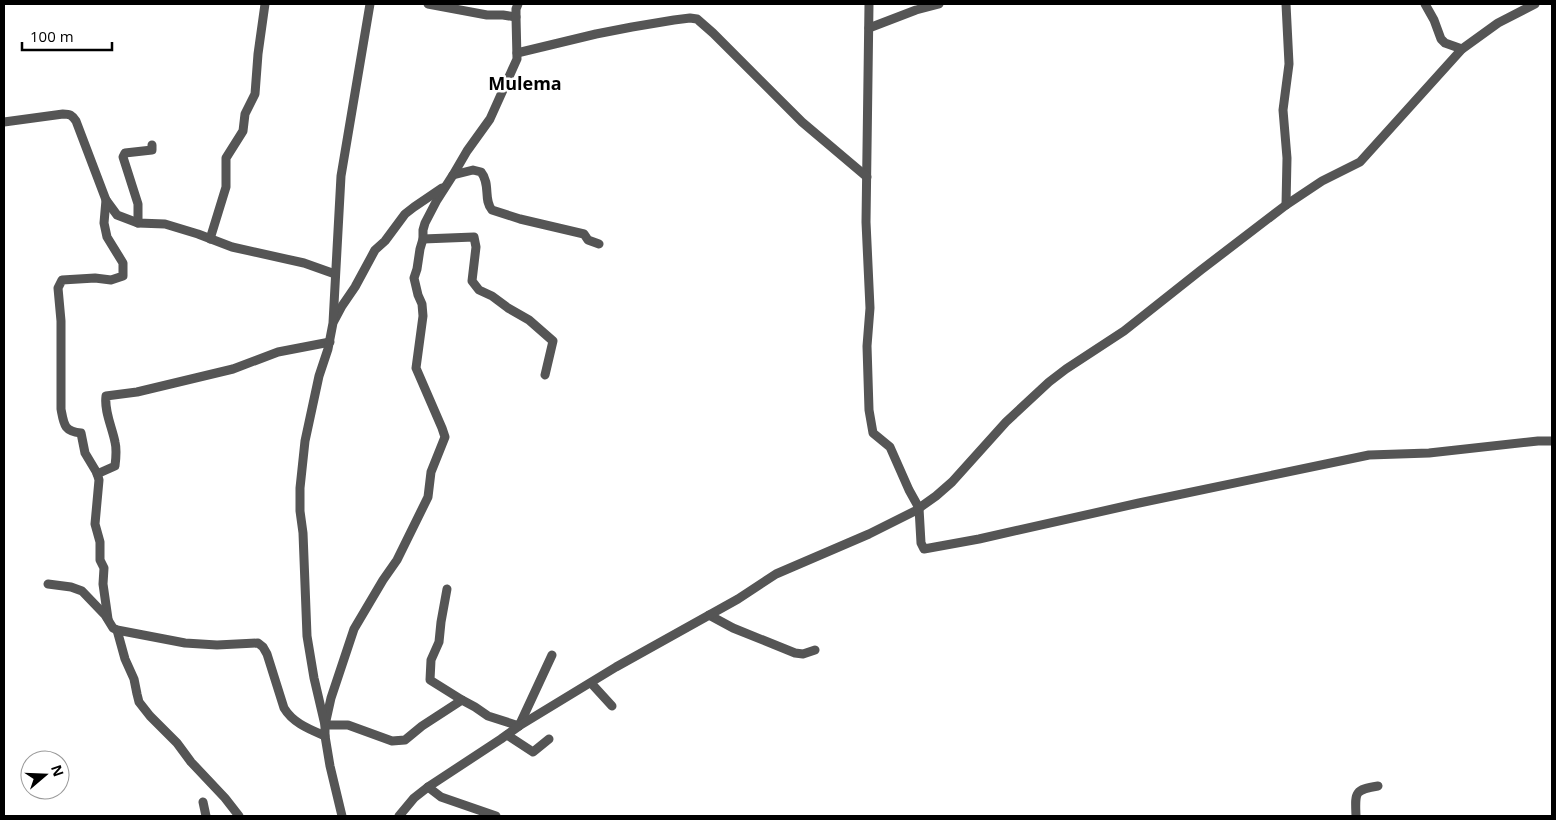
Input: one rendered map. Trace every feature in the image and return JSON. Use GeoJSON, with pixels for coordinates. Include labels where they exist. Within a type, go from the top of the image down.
{"type":"FeatureCollection","features":[{"type":"Feature","properties":{"kind":"street"},"geometry":{"type":"LineString","coordinates":[[210,239],[226,187],[226,158],[242,131],[245,114],[255,94],[265,4]]}},
{"type":"Feature","properties":{"kind":"street"},"geometry":{"type":"LineString","coordinates":[[325,725],[307,636],[300,496],[305,441],[333,323],[341,176],[370,4]]}},
{"type":"Feature","properties":{"kind":"street"},"geometry":{"type":"LineString","coordinates":[[428,4],[477,14],[516,17]]}},
{"type":"Feature","properties":{"kind":"street"},"geometry":{"type":"LineString","coordinates":[[342,816],[325,736],[325,725],[331,698],[354,629],[397,560],[428,497],[432,472],[445,437],[416,368],[423,316],[422,304],[414,278],[423,239],[423,230],[436,200],[490,119],[516,59],[516,9],[518,4]]}},
{"type":"Feature","properties":{"kind":"street"},"geometry":{"type":"LineString","coordinates":[[869,4],[866,222],[870,308],[867,346],[870,424],[876,437],[890,447],[909,490],[920,508],[921,543],[924,549],[1369,455],[1429,453],[1552,441]]}},
{"type":"Feature","properties":{"kind":"street"},"geometry":{"type":"LineString","coordinates":[[869,28],[916,10],[939,4]]}},
{"type":"Feature","properties":{"kind":"street"},"geometry":{"type":"LineString","coordinates":[[1286,4],[1289,70],[1283,121],[1287,158],[1286,206]]}},
{"type":"Feature","properties":{"kind":"street"},"geometry":{"type":"LineString","coordinates":[[1425,4],[1434,20],[1441,39],[1462,49]]}},
{"type":"Feature","properties":{"kind":"street"},"geometry":{"type":"LineString","coordinates":[[399,816],[414,798],[428,787],[519,726],[616,667],[744,596],[766,579],[869,534],[920,508],[952,482],[1006,422],[1049,382],[1124,331],[1286,206],[1322,181],[1360,162],[1462,49],[1498,23],[1536,4]]}},
{"type":"Feature","properties":{"kind":"street"},"geometry":{"type":"LineString","coordinates":[[517,53],[632,27],[690,18],[697,19],[802,122],[867,178]]}},
{"type":"Feature","properties":{"kind":"street"},"geometry":{"type":"LineString","coordinates":[[4,122],[63,114],[73,116],[106,200],[117,215],[138,223],[164,224],[232,247],[304,263],[335,274]]}},
{"type":"Feature","properties":{"kind":"street"},"geometry":{"type":"LineString","coordinates":[[138,223],[138,204],[123,157],[125,153],[152,150],[152,144]]}},
{"type":"Feature","properties":{"kind":"street"},"geometry":{"type":"LineString","coordinates":[[453,175],[473,170],[481,172],[486,179],[488,204],[492,210],[520,219],[584,234],[588,240],[599,244]]}},
{"type":"Feature","properties":{"kind":"street"},"geometry":{"type":"LineString","coordinates":[[333,323],[376,250],[405,214],[448,184]]}},
{"type":"Feature","properties":{"kind":"street"},"geometry":{"type":"LineString","coordinates":[[106,200],[104,223],[107,237],[123,263],[123,276],[111,280],[95,278],[62,280],[58,288],[61,321],[61,409],[66,428],[82,433],[85,453],[99,480],[95,524],[100,542],[100,557],[104,568],[103,584],[108,619]]}},
{"type":"Feature","properties":{"kind":"street"},"geometry":{"type":"LineString","coordinates":[[423,239],[474,237],[476,248],[472,281],[479,290],[492,296],[529,320],[553,341],[545,375]]}},
{"type":"Feature","properties":{"kind":"street"},"geometry":{"type":"LineString","coordinates":[[97,474],[116,466],[115,442],[105,404],[106,396],[137,392],[233,369],[278,352],[330,342]]}},
{"type":"Feature","properties":{"kind":"street"},"geometry":{"type":"LineString","coordinates":[[48,584],[71,587],[82,592],[108,619],[113,628],[117,630],[184,644],[258,643],[267,654],[284,708],[288,715],[304,727],[325,736]]}},
{"type":"Feature","properties":{"kind":"street"},"geometry":{"type":"LineString","coordinates":[[447,589],[439,642],[431,660],[430,680],[488,716],[519,726]]}},
{"type":"Feature","properties":{"kind":"street"},"geometry":{"type":"LineString","coordinates":[[709,615],[733,628],[795,653],[803,654],[815,650]]}},
{"type":"Feature","properties":{"kind":"street"},"geometry":{"type":"LineString","coordinates":[[117,630],[124,657],[134,679],[136,694],[140,702],[150,716],[177,742],[190,762],[225,798],[239,816]]}},
{"type":"Feature","properties":{"kind":"street"},"geometry":{"type":"LineString","coordinates":[[519,726],[552,655]]}},
{"type":"Feature","properties":{"kind":"street"},"geometry":{"type":"LineString","coordinates":[[591,683],[612,706]]}},
{"type":"Feature","properties":{"kind":"street"},"geometry":{"type":"LineString","coordinates":[[325,725],[348,725],[392,741],[405,740],[422,726],[462,700]]}},
{"type":"Feature","properties":{"kind":"street"},"geometry":{"type":"LineString","coordinates":[[506,735],[533,752],[549,739]]}},
{"type":"Feature","properties":{"kind":"street"},"geometry":{"type":"LineString","coordinates":[[1356,816],[1355,802],[1358,793],[1362,789],[1378,786]]}},
{"type":"Feature","properties":{"kind":"street"},"geometry":{"type":"LineString","coordinates":[[428,787],[441,797],[496,816]]}},
{"type":"Feature","properties":{"kind":"street"},"geometry":{"type":"LineString","coordinates":[[203,802],[206,816]]}},
{"type":"Feature","properties":{"kind":"district","name":"Mulema"},"geometry":{"type":"Point","coordinates":[525,84]}}]}
